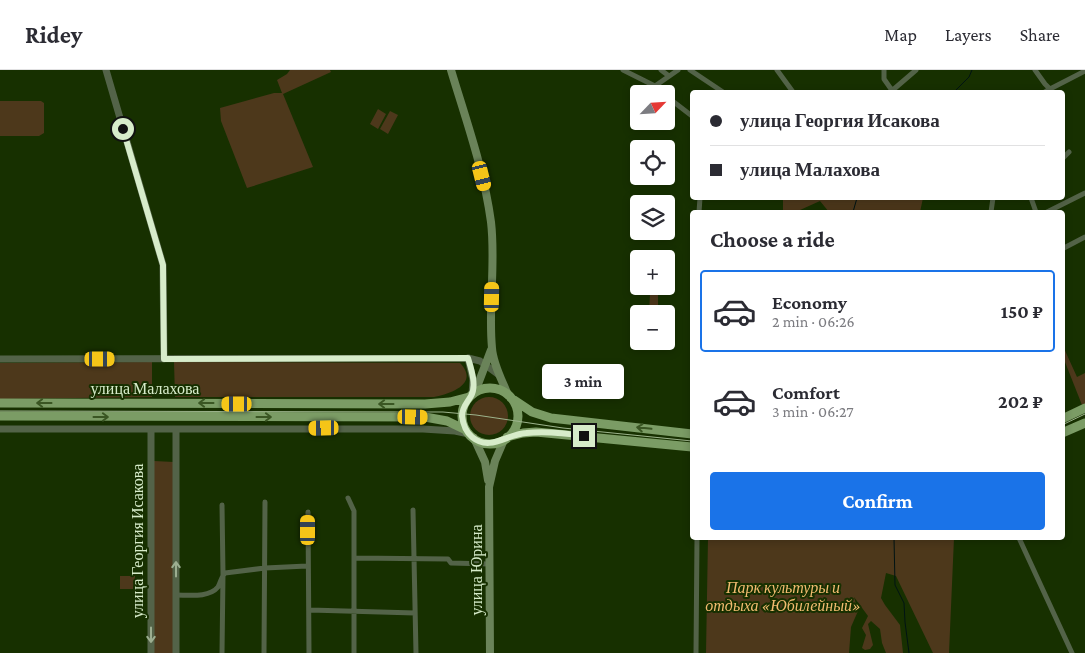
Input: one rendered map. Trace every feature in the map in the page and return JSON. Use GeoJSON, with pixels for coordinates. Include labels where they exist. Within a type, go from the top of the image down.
{"type":"FeatureCollection","features":[{"type":"Feature","properties":{"kind":"main road"},"geometry":{"type":"LineString","coordinates":[[451,70],[488,200],[493,251],[492,348],[500,376],[516,408],[517,418],[514,430],[505,438]]}},
{"type":"Feature","properties":{"kind":"main road"},"geometry":{"type":"LineString","coordinates":[[492,348],[486,365],[462,413],[464,425],[470,434],[488,443],[523,433],[536,432],[690,447]]}},
{"type":"Feature","properties":{"kind":"main road"},"geometry":{"type":"LineString","coordinates":[[472,395],[486,388],[492,388],[503,392],[532,412],[551,418],[690,434]]}},
{"type":"Feature","properties":{"kind":"main road","name":"улица Малахова"},"geometry":{"type":"LineString","coordinates":[[0,403],[425,404],[450,402],[472,395]]}},
{"type":"Feature","properties":{"kind":"main road"},"geometry":{"type":"LineString","coordinates":[[1065,418],[1085,408]]}},
{"type":"Feature","properties":{"kind":"main road","name":"улица Малахова"},"geometry":{"type":"LineString","coordinates":[[0,416],[425,417],[447,421],[470,434]]}},
{"type":"Feature","properties":{"kind":"main road"},"geometry":{"type":"LineString","coordinates":[[1065,432],[1084,425]]}},
{"type":"Feature","properties":{"kind":"main road","name":"улица Юрина"},"geometry":{"type":"LineString","coordinates":[[470,434],[485,462],[490,487]]}},
{"type":"Feature","properties":{"kind":"main road","name":"улица Юрина"},"geometry":{"type":"LineString","coordinates":[[490,653],[490,487],[495,462],[505,438]]}},
{"type":"Feature","properties":{"kind":"street"},"geometry":{"type":"LineString","coordinates":[[106,70],[163,265],[164,359]]}},
{"type":"Feature","properties":{"kind":"street"},"geometry":{"type":"LineString","coordinates":[[623,70],[653,85]]}},
{"type":"Feature","properties":{"kind":"street"},"geometry":{"type":"LineString","coordinates":[[662,70],[669,76]]}},
{"type":"Feature","properties":{"kind":"street"},"geometry":{"type":"LineString","coordinates":[[656,85],[678,70]]}},
{"type":"Feature","properties":{"kind":"street"},"geometry":{"type":"LineString","coordinates":[[690,70],[720,90]]}},
{"type":"Feature","properties":{"kind":"street"},"geometry":{"type":"LineString","coordinates":[[777,70],[792,90]]}},
{"type":"Feature","properties":{"kind":"street"},"geometry":{"type":"LineString","coordinates":[[884,70],[886,84],[890,89],[894,89],[916,70]]}},
{"type":"Feature","properties":{"kind":"street"},"geometry":{"type":"LineString","coordinates":[[1036,70],[1050,89],[1085,71]]}},
{"type":"Feature","properties":{"kind":"street"},"geometry":{"type":"LineString","coordinates":[[675,103],[690,114]]}},
{"type":"Feature","properties":{"kind":"street"},"geometry":{"type":"LineString","coordinates":[[1065,156],[1069,152]]}},
{"type":"Feature","properties":{"kind":"street"},"geometry":{"type":"LineString","coordinates":[[1051,210],[1085,193]]}},
{"type":"Feature","properties":{"kind":"street"},"geometry":{"type":"LineString","coordinates":[[1065,247],[1085,237]]}},
{"type":"Feature","properties":{"kind":"street"},"geometry":{"type":"LineString","coordinates":[[468,358],[473,380],[472,395]]}},
{"type":"Feature","properties":{"kind":"street"},"geometry":{"type":"LineString","coordinates":[[0,359],[468,358],[480,361],[500,376]]}},
{"type":"Feature","properties":{"kind":"street"},"geometry":{"type":"LineString","coordinates":[[0,429],[422,428],[470,434]]}},
{"type":"Feature","properties":{"kind":"street","name":"улица Георгия Исакова"},"geometry":{"type":"LineString","coordinates":[[151,429],[151,653]]}},
{"type":"Feature","properties":{"kind":"street"},"geometry":{"type":"LineString","coordinates":[[176,429],[176,653]]}},
{"type":"Feature","properties":{"kind":"street"},"geometry":{"type":"LineString","coordinates":[[348,498],[354,511],[354,653]]}},
{"type":"Feature","properties":{"kind":"street"},"geometry":{"type":"LineString","coordinates":[[264,653],[265,502]]}},
{"type":"Feature","properties":{"kind":"street"},"geometry":{"type":"LineString","coordinates":[[222,505],[222,653]]}},
{"type":"Feature","properties":{"kind":"street"},"geometry":{"type":"LineString","coordinates":[[414,510],[416,653]]}},
{"type":"Feature","properties":{"kind":"street"},"geometry":{"type":"LineString","coordinates":[[308,512],[309,653]]}},
{"type":"Feature","properties":{"kind":"street"},"geometry":{"type":"LineString","coordinates":[[696,653],[697,540]]}},
{"type":"Feature","properties":{"kind":"street"},"geometry":{"type":"LineString","coordinates":[[1020,540],[1072,653]]}},
{"type":"Feature","properties":{"kind":"street"},"geometry":{"type":"LineString","coordinates":[[355,558],[448,559],[451,564],[489,564]]}},
{"type":"Feature","properties":{"kind":"street"},"geometry":{"type":"LineString","coordinates":[[223,574],[265,568],[308,566]]}},
{"type":"Feature","properties":{"kind":"street"},"geometry":{"type":"LineString","coordinates":[[176,595],[208,593],[218,586],[223,574]]}},
{"type":"Feature","properties":{"kind":"street"},"geometry":{"type":"LineString","coordinates":[[310,610],[415,613]]}},
{"type":"Feature","properties":{"kind":"green space"},"geometry":{"type":"Polygon","coordinates":[[[290,70],[330,70],[331,72],[283,94],[313,167],[247,188],[221,121],[220,108],[274,93],[282,93],[277,80],[290,70]]]}},
{"type":"Feature","properties":{"kind":"green space"},"geometry":{"type":"Polygon","coordinates":[[[0,101],[41,101],[44,103],[44,133],[39,136],[0,136],[0,101]]]}},
{"type":"Feature","properties":{"kind":"green space"},"geometry":{"type":"Polygon","coordinates":[[[378,109],[386,114],[378,129],[370,124],[378,109]]]}},
{"type":"Feature","properties":{"kind":"green space"},"geometry":{"type":"Polygon","coordinates":[[[390,111],[398,115],[388,134],[380,129],[390,111]]]}},
{"type":"Feature","properties":{"kind":"green space"},"geometry":{"type":"Polygon","coordinates":[[[783,200],[923,200],[920,210],[827,210],[820,201],[800,210],[783,210],[783,200]]]}},
{"type":"Feature","properties":{"kind":"green space"},"geometry":{"type":"Polygon","coordinates":[[[650,295],[658,295],[658,305],[649,305],[650,295]]]}},
{"type":"Feature","properties":{"kind":"green space"},"geometry":{"type":"Polygon","coordinates":[[[1065,351],[1077,377],[1085,373],[1085,404],[1082,405],[1065,362],[1065,351]]]}},
{"type":"Feature","properties":{"kind":"green space"},"geometry":{"type":"Polygon","coordinates":[[[152,362],[152,397],[0,399],[0,363],[152,362]]]}},
{"type":"Feature","properties":{"kind":"green space"},"geometry":{"type":"Polygon","coordinates":[[[174,362],[460,363],[467,377],[460,387],[434,397],[175,397],[174,362]]]}},
{"type":"Feature","properties":{"kind":"green space"},"geometry":{"type":"Polygon","coordinates":[[[489,397],[503,402],[508,416],[503,430],[489,435],[475,430],[470,416],[475,402],[489,397]]]}},
{"type":"Feature","properties":{"kind":"green space"},"geometry":{"type":"Polygon","coordinates":[[[154,461],[174,462],[174,653],[153,653],[154,461]]]}},
{"type":"Feature","properties":{"kind":"green space","name":"Парк культуры и отдыха «Юбилейный»"},"geometry":{"type":"Polygon","coordinates":[[[708,540],[954,540],[949,653],[933,653],[896,576],[886,573],[881,598],[900,625],[903,653],[886,653],[880,629],[871,621],[868,624],[873,645],[870,649],[865,650],[862,648],[866,635],[862,628],[868,616],[854,597],[858,611],[851,627],[849,653],[706,653],[708,540]]]}},
{"type":"Feature","properties":{"kind":"green space"},"geometry":{"type":"Polygon","coordinates":[[[120,576],[135,576],[135,589],[120,589],[120,576]]]}},
{"type":"Feature","properties":{"kind":"waterway"},"geometry":{"type":"LineString","coordinates":[[956,90],[969,77],[972,70]]}},
{"type":"Feature","properties":{"kind":"waterway"},"geometry":{"type":"LineString","coordinates":[[854,210],[856,200]]}},
{"type":"Feature","properties":{"kind":"waterway"},"geometry":{"type":"LineString","coordinates":[[894,540],[895,585],[904,603],[909,653]]}},
{"type":"Feature","properties":{"kind":"tram line"},"geometry":{"type":"LineString","coordinates":[[0,411],[443,412],[563,428],[690,441]]}},
{"type":"Feature","properties":{"kind":"tram line"},"geometry":{"type":"LineString","coordinates":[[1065,424],[1085,414]]}},
{"type":"Feature","properties":{"kind":"route"},"geometry":{"type":"LineString","coordinates":[[123,129],[163,265],[165,292],[164,359],[468,358],[473,387],[472,395],[464,406],[462,419],[466,430],[478,441],[494,443],[507,437],[536,432],[584,436]]}}]}
